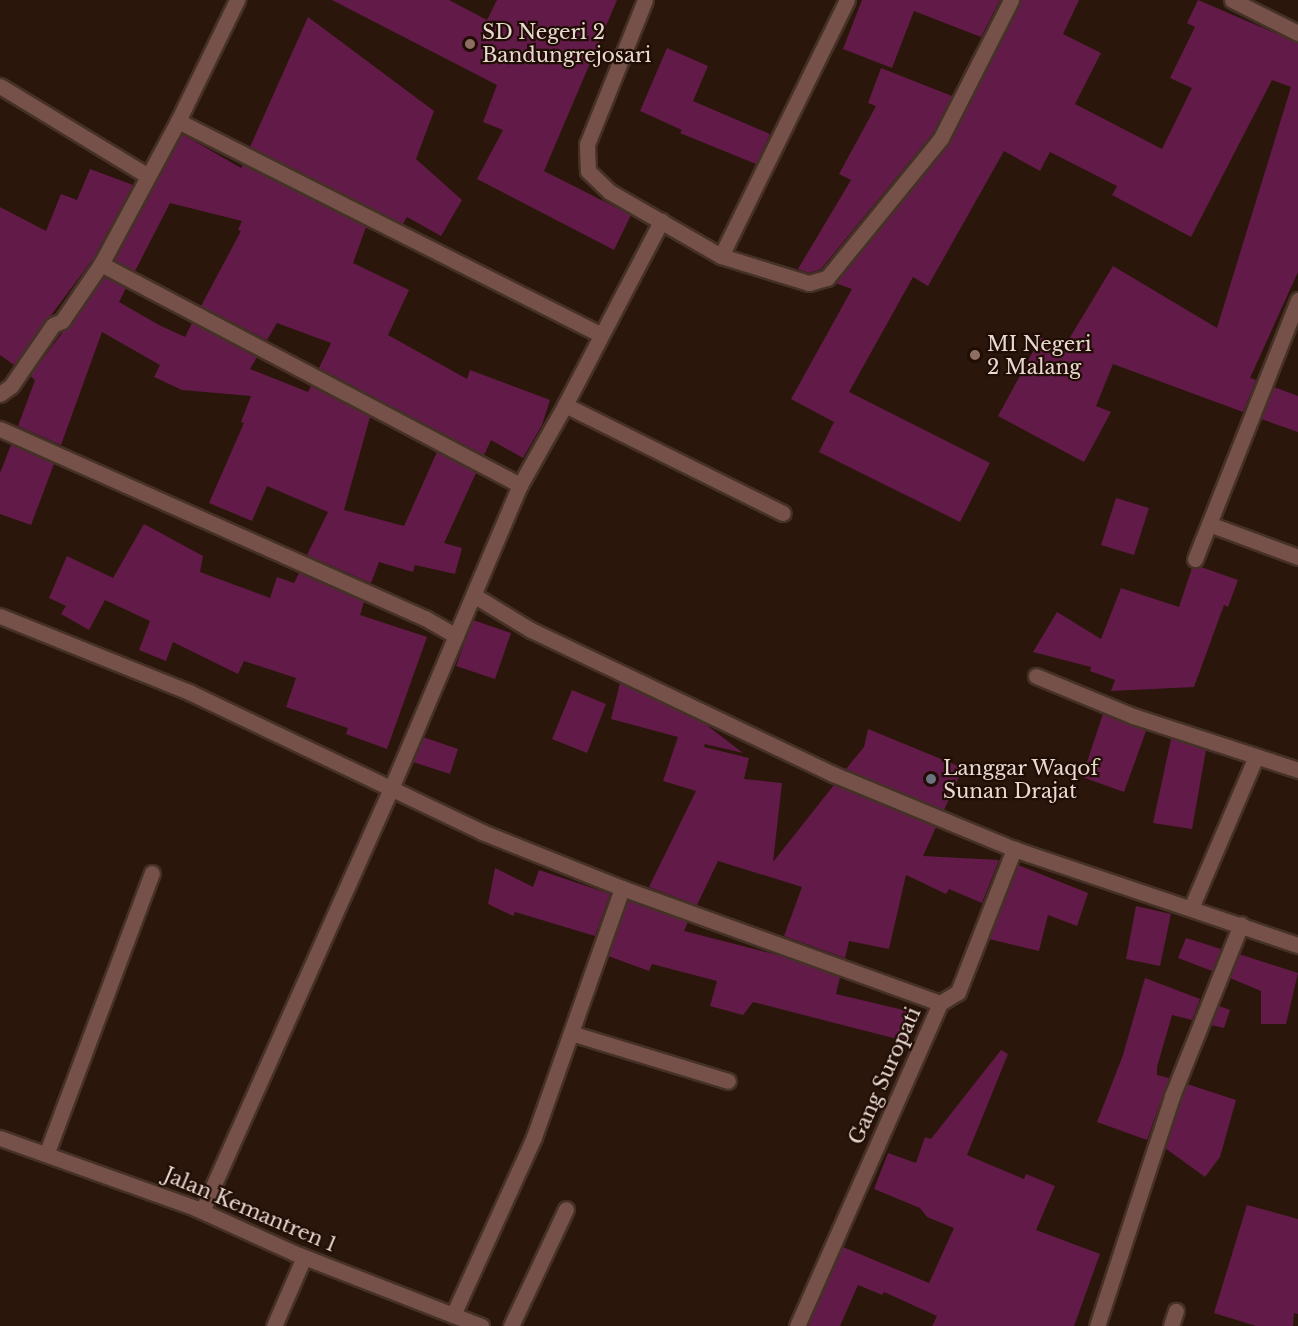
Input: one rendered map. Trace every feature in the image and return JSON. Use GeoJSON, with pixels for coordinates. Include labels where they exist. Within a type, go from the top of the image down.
{"type":"FeatureCollection","features":[{"type":"Feature","properties":{"kind":"street"},"geometry":{"type":"LineString","coordinates":[[0,394],[11,387],[53,325],[62,321],[101,264],[178,122],[237,0]]}},
{"type":"Feature","properties":{"kind":"street"},"geometry":{"type":"LineString","coordinates":[[645,0],[584,158],[597,183],[721,256],[809,283],[827,278],[941,138],[1011,0]]}},
{"type":"Feature","properties":{"kind":"street"},"geometry":{"type":"LineString","coordinates":[[721,256],[847,0]]}},
{"type":"Feature","properties":{"kind":"street"},"geometry":{"type":"LineString","coordinates":[[1232,0],[1298,33]]}},
{"type":"Feature","properties":{"kind":"street"},"geometry":{"type":"LineString","coordinates":[[0,86],[148,176]]}},
{"type":"Feature","properties":{"kind":"street"},"geometry":{"type":"LineString","coordinates":[[178,122],[601,335]]}},
{"type":"Feature","properties":{"kind":"street"},"geometry":{"type":"LineString","coordinates":[[202,1211],[390,791],[475,596],[520,485],[565,405],[661,221]]}},
{"type":"Feature","properties":{"kind":"street"},"geometry":{"type":"LineString","coordinates":[[101,264],[520,485]]}},
{"type":"Feature","properties":{"kind":"street"},"geometry":{"type":"LineString","coordinates":[[1195,559],[1298,300]]}},
{"type":"Feature","properties":{"kind":"street"},"geometry":{"type":"LineString","coordinates":[[565,405],[783,513]]}},
{"type":"Feature","properties":{"kind":"street"},"geometry":{"type":"LineString","coordinates":[[0,429],[425,618],[456,636]]}},
{"type":"Feature","properties":{"kind":"street"},"geometry":{"type":"LineString","coordinates":[[1209,524],[1298,557]]}},
{"type":"Feature","properties":{"kind":"street"},"geometry":{"type":"LineString","coordinates":[[475,596],[531,630],[833,774],[1014,849],[1298,945]]}},
{"type":"Feature","properties":{"kind":"street"},"geometry":{"type":"LineString","coordinates":[[0,616],[189,692],[390,791],[482,832],[622,888],[940,1003]]}},
{"type":"Feature","properties":{"kind":"street"},"geometry":{"type":"LineString","coordinates":[[1036,676],[1133,716],[1298,770]]}},
{"type":"Feature","properties":{"kind":"street"},"geometry":{"type":"LineString","coordinates":[[1191,908],[1256,756]]}},
{"type":"Feature","properties":{"kind":"street","name":"Gang Suropati"},"geometry":{"type":"LineString","coordinates":[[797,1326],[940,1003],[958,992],[1014,849]]}},
{"type":"Feature","properties":{"kind":"street"},"geometry":{"type":"LineString","coordinates":[[47,1152],[153,873]]}},
{"type":"Feature","properties":{"kind":"street"},"geometry":{"type":"LineString","coordinates":[[453,1315],[534,1137],[622,888]]}},
{"type":"Feature","properties":{"kind":"street"},"geometry":{"type":"LineString","coordinates":[[1097,1326],[1172,1096],[1241,924]]}},
{"type":"Feature","properties":{"kind":"street"},"geometry":{"type":"LineString","coordinates":[[571,1033],[728,1081]]}},
{"type":"Feature","properties":{"kind":"street","name":"Jalan Kemantren 1"},"geometry":{"type":"LineString","coordinates":[[0,1138],[47,1152],[202,1211],[304,1257],[481,1326]]}},
{"type":"Feature","properties":{"kind":"street"},"geometry":{"type":"LineString","coordinates":[[511,1326],[566,1209]]}},
{"type":"Feature","properties":{"kind":"street"},"geometry":{"type":"LineString","coordinates":[[274,1326],[304,1257]]}},
{"type":"Feature","properties":{"kind":"street"},"geometry":{"type":"LineString","coordinates":[[1171,1326],[1176,1311]]}},
{"type":"Feature","properties":{"kind":"building"},"geometry":{"type":"Polygon","coordinates":[[[332,0],[449,0],[487,20],[497,0],[617,0],[544,171],[631,215],[614,250],[477,179],[503,130],[483,122],[497,85],[332,0]]]}},
{"type":"Feature","properties":{"kind":"building"},"geometry":{"type":"Polygon","coordinates":[[[862,0],[1000,0],[981,37],[914,11],[892,68],[843,49],[862,0]]]}},
{"type":"Feature","properties":{"kind":"building"},"geometry":{"type":"Polygon","coordinates":[[[1021,0],[1079,0],[1063,34],[1101,53],[1075,104],[1162,149],[1192,88],[1170,78],[1195,27],[1187,23],[1198,0],[1298,43],[1298,272],[1250,378],[1256,380],[1243,412],[1113,364],[1096,406],[1111,412],[1084,462],[998,416],[1041,337],[1063,349],[1113,266],[1217,328],[1291,87],[1272,80],[1191,237],[1112,195],[1117,186],[1050,152],[1040,171],[1004,151],[928,286],[913,277],[849,392],[990,463],[960,522],[819,452],[834,422],[791,399],[852,289],[835,283],[949,144],[1021,0]]]}},
{"type":"Feature","properties":{"kind":"building"},"geometry":{"type":"Polygon","coordinates":[[[308,17],[434,111],[416,159],[462,200],[441,236],[407,217],[403,224],[250,147],[308,17]]]}},
{"type":"Feature","properties":{"kind":"building"},"geometry":{"type":"Polygon","coordinates":[[[667,48],[708,66],[693,101],[770,134],[756,164],[680,133],[682,130],[640,111],[667,48]]]}},
{"type":"Feature","properties":{"kind":"building"},"geometry":{"type":"Polygon","coordinates":[[[881,68],[952,96],[933,133],[821,269],[809,273],[798,269],[851,180],[839,174],[876,106],[868,103],[881,68]]]}},
{"type":"Feature","properties":{"kind":"building"},"geometry":{"type":"Polygon","coordinates":[[[182,134],[241,168],[243,165],[366,227],[353,263],[409,290],[388,335],[467,379],[470,370],[550,400],[542,425],[523,458],[491,440],[484,455],[319,368],[331,343],[277,323],[267,340],[201,306],[241,231],[238,230],[242,221],[170,203],[135,271],[114,260],[182,134]]]}},
{"type":"Feature","properties":{"kind":"building"},"geometry":{"type":"Polygon","coordinates":[[[90,169],[133,185],[93,259],[14,365],[0,355],[0,207],[46,231],[61,194],[77,200],[90,169]]]}},
{"type":"Feature","properties":{"kind":"building"},"geometry":{"type":"Polygon","coordinates":[[[104,277],[126,288],[119,302],[159,325],[185,337],[192,323],[257,357],[250,369],[308,392],[311,386],[370,417],[344,510],[404,526],[437,452],[476,473],[444,543],[462,548],[455,574],[415,565],[413,572],[379,562],[371,583],[307,555],[328,512],[267,486],[252,521],[209,503],[244,423],[241,422],[251,396],[182,390],[154,377],[160,365],[102,332],[61,445],[18,426],[35,380],[30,376],[104,277]]]}},
{"type":"Feature","properties":{"kind":"building"},"geometry":{"type":"Polygon","coordinates":[[[1274,387],[1298,396],[1298,432],[1261,419],[1274,387]]]}},
{"type":"Feature","properties":{"kind":"building"},"geometry":{"type":"Polygon","coordinates":[[[11,445],[54,464],[31,525],[0,514],[0,473],[11,445]]]}},
{"type":"Feature","properties":{"kind":"building"},"geometry":{"type":"Polygon","coordinates":[[[1116,498],[1149,508],[1134,555],[1101,545],[1116,498]]]}},
{"type":"Feature","properties":{"kind":"building"},"geometry":{"type":"Polygon","coordinates":[[[144,524],[203,556],[200,572],[270,598],[277,577],[294,583],[299,573],[364,602],[360,615],[427,637],[387,749],[346,734],[348,728],[286,707],[296,678],[244,661],[238,674],[173,642],[166,661],[139,650],[150,621],[105,600],[89,630],[61,614],[66,606],[49,598],[67,556],[113,578],[144,524]]]}},
{"type":"Feature","properties":{"kind":"building"},"geometry":{"type":"Polygon","coordinates":[[[1201,567],[1238,580],[1228,607],[1224,605],[1194,687],[1111,691],[1115,680],[1090,671],[1091,667],[1033,652],[1057,612],[1101,639],[1121,588],[1179,607],[1192,568],[1201,567]]]}},
{"type":"Feature","properties":{"kind":"building"},"geometry":{"type":"Polygon","coordinates":[[[473,620],[511,633],[495,679],[456,666],[473,620]]]}},
{"type":"Feature","properties":{"kind":"building"},"geometry":{"type":"Polygon","coordinates":[[[620,683],[704,723],[743,753],[705,744],[704,747],[749,758],[744,779],[782,783],[773,862],[834,785],[936,827],[923,856],[999,860],[982,903],[949,889],[946,894],[906,875],[889,949],[849,941],[845,958],[784,936],[802,887],[718,861],[697,905],[649,887],[696,791],[663,781],[678,737],[611,719],[620,683]]]}},
{"type":"Feature","properties":{"kind":"building"},"geometry":{"type":"Polygon","coordinates":[[[572,690],[606,704],[587,753],[552,739],[572,690]]]}},
{"type":"Feature","properties":{"kind":"building"},"geometry":{"type":"Polygon","coordinates":[[[1103,714],[1146,731],[1124,792],[1082,777],[1103,714]]]}},
{"type":"Feature","properties":{"kind":"building"},"geometry":{"type":"Polygon","coordinates":[[[868,729],[963,768],[944,810],[846,769],[864,747],[868,729]]]}},
{"type":"Feature","properties":{"kind":"building"},"geometry":{"type":"Polygon","coordinates":[[[423,737],[458,749],[450,774],[413,762],[423,737]]]}},
{"type":"Feature","properties":{"kind":"building"},"geometry":{"type":"Polygon","coordinates":[[[1171,739],[1206,750],[1192,829],[1153,823],[1171,739]]]}},
{"type":"Feature","properties":{"kind":"building"},"geometry":{"type":"Polygon","coordinates":[[[1018,865],[1088,893],[1077,926],[1048,915],[1039,951],[989,939],[1018,865]]]}},
{"type":"Feature","properties":{"kind":"building"},"geometry":{"type":"Polygon","coordinates":[[[495,868],[533,887],[539,870],[610,894],[595,936],[515,912],[513,916],[488,904],[495,868]]]}},
{"type":"Feature","properties":{"kind":"building"},"geometry":{"type":"Polygon","coordinates":[[[628,901],[688,922],[684,931],[778,955],[840,977],[836,994],[912,1012],[905,1041],[753,1002],[743,1015],[710,1006],[717,981],[652,964],[649,971],[608,956],[628,901]]]}},
{"type":"Feature","properties":{"kind":"building"},"geometry":{"type":"Polygon","coordinates":[[[1136,906],[1171,914],[1160,966],[1126,959],[1136,906]]]}},
{"type":"Feature","properties":{"kind":"building"},"geometry":{"type":"Polygon","coordinates":[[[1186,938],[1221,949],[1212,971],[1178,958],[1186,938]]]}},
{"type":"Feature","properties":{"kind":"building"},"geometry":{"type":"Polygon","coordinates":[[[1239,954],[1298,973],[1286,1024],[1261,1024],[1261,991],[1230,978],[1239,954]]]}},
{"type":"Feature","properties":{"kind":"building"},"geometry":{"type":"Polygon","coordinates":[[[1145,978],[1200,999],[1192,1020],[1172,1015],[1157,1067],[1157,1075],[1169,1078],[1147,1140],[1097,1122],[1123,1055],[1145,978]]]}},
{"type":"Feature","properties":{"kind":"building"},"geometry":{"type":"Polygon","coordinates":[[[1219,1006],[1230,1010],[1224,1028],[1211,1025],[1219,1006]]]}},
{"type":"Feature","properties":{"kind":"building"},"geometry":{"type":"Polygon","coordinates":[[[1001,1050],[1008,1054],[967,1155],[1024,1179],[1026,1174],[1055,1186],[1036,1230],[1100,1254],[1074,1326],[932,1326],[937,1316],[884,1292],[882,1295],[858,1285],[840,1326],[808,1326],[843,1247],[929,1283],[954,1228],[927,1217],[920,1208],[874,1189],[888,1153],[916,1163],[925,1137],[931,1139],[1001,1050]]]}},
{"type":"Feature","properties":{"kind":"building"},"geometry":{"type":"Polygon","coordinates":[[[1187,1084],[1236,1100],[1220,1157],[1205,1177],[1165,1148],[1187,1084]]]}},
{"type":"Feature","properties":{"kind":"building"},"geometry":{"type":"Polygon","coordinates":[[[1247,1205],[1298,1219],[1298,1314],[1294,1313],[1293,1326],[1256,1326],[1214,1313],[1247,1205]]]}},
{"type":"Feature","properties":{"kind":"place","name":"SD Negeri 2 Bandungrejosari"},"geometry":{"type":"Point","coordinates":[470,44]}},
{"type":"Feature","properties":{"kind":"place","name":"MI Negeri 2 Malang"},"geometry":{"type":"Point","coordinates":[975,355]}},
{"type":"Feature","properties":{"kind":"place","name":"Langgar Waqof Sunan Drajat"},"geometry":{"type":"Point","coordinates":[931,779]}}]}
